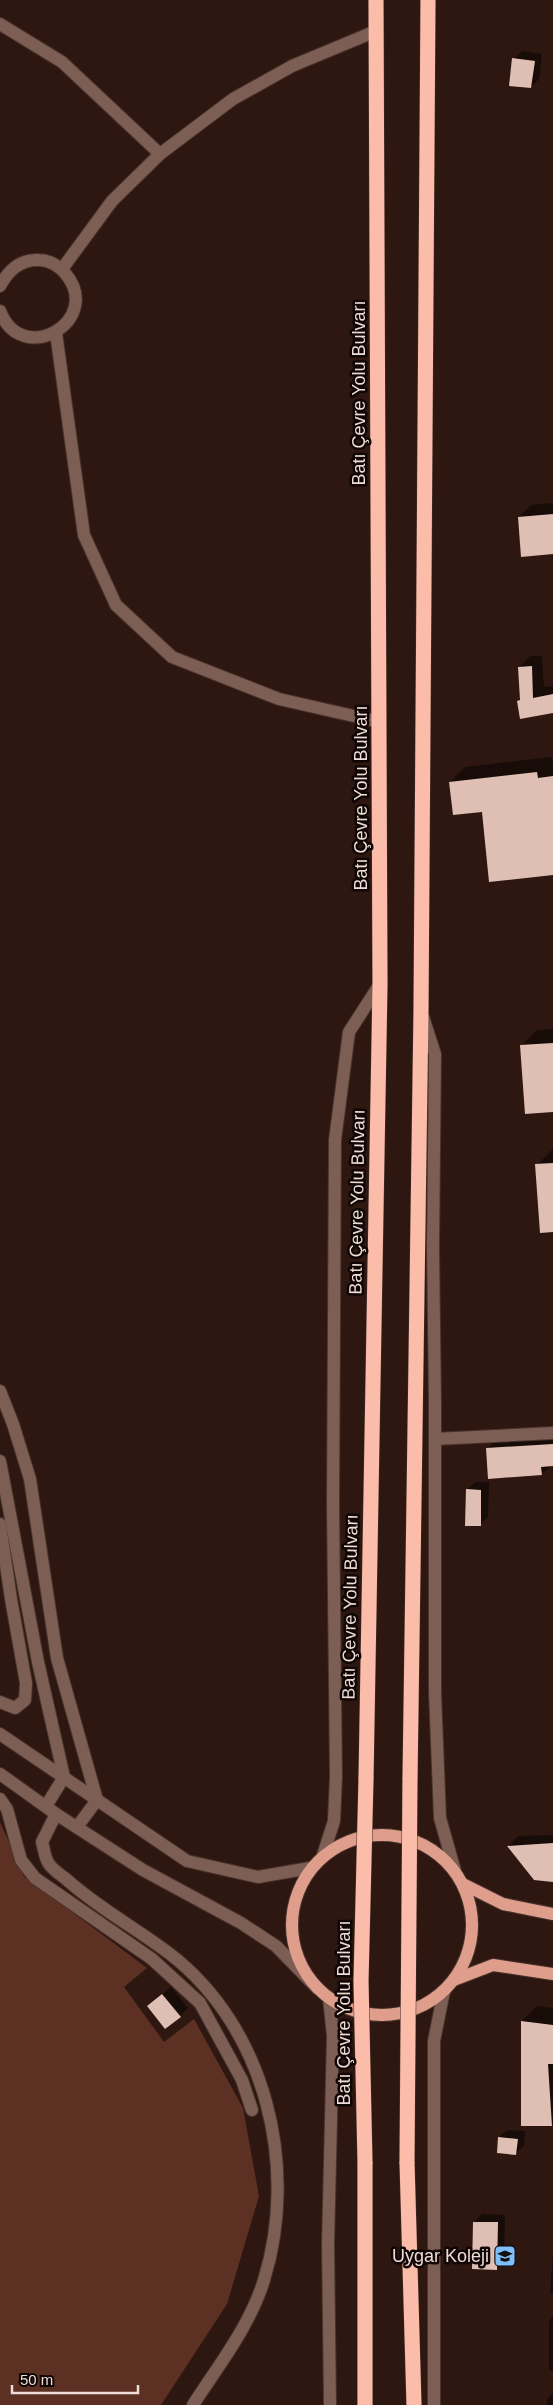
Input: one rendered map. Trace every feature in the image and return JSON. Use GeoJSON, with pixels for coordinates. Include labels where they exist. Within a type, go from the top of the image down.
{"type":"FeatureCollection","features":[{"type":"Feature","properties":{"kind":"highway","name":"Batı Çevre Yolu Bulvarı"},"geometry":{"type":"LineString","coordinates":[[365,2405],[365,2162],[361,1982],[380,984],[376,0]]}},
{"type":"Feature","properties":{"kind":"highway"},"geometry":{"type":"LineString","coordinates":[[414,2405],[407,2162],[410,1779],[421,1011],[428,0]]}},
{"type":"Feature","properties":{"kind":"main road"},"geometry":{"type":"LineString","coordinates":[[378,1834],[407,1837],[434,1850],[455,1871],[463,1884],[470,1903],[472,1930],[464,1963],[454,1980],[444,1991],[423,2005],[400,2014],[375,2015],[351,2010],[329,1998],[317,1988],[301,1966],[293,1942],[291,1916],[297,1891],[310,1868],[323,1855],[348,1840],[378,1834]]}},
{"type":"Feature","properties":{"kind":"main road"},"geometry":{"type":"LineString","coordinates":[[463,1884],[503,1904],[553,1914]]}},
{"type":"Feature","properties":{"kind":"main road"},"geometry":{"type":"LineString","coordinates":[[454,1980],[493,1966],[553,1974]]}},
{"type":"Feature","properties":{"kind":"street"},"geometry":{"type":"LineString","coordinates":[[0,24],[62,62],[160,154]]}},
{"type":"Feature","properties":{"kind":"street"},"geometry":{"type":"LineString","coordinates":[[62,269],[112,201],[160,154],[233,99],[292,66],[376,30]]}},
{"type":"Feature","properties":{"kind":"street"},"geometry":{"type":"LineString","coordinates":[[0,286],[6,275],[15,266],[27,261],[39,260],[51,263],[62,269],[70,278],[75,302],[72,314],[66,325],[44,337],[30,337],[18,333],[7,324],[0,312]]}},
{"type":"Feature","properties":{"kind":"street"},"geometry":{"type":"LineString","coordinates":[[56,332],[84,535],[116,605],[172,657],[279,699],[380,722]]}},
{"type":"Feature","properties":{"kind":"street"},"geometry":{"type":"LineString","coordinates":[[323,1855],[334,1821],[336,1777],[333,1515],[335,1140],[349,1032],[380,984]]}},
{"type":"Feature","properties":{"kind":"street"},"geometry":{"type":"LineString","coordinates":[[421,1011],[435,1054],[433,1248],[435,1439],[434,1651],[440,1818],[455,1871]]}},
{"type":"Feature","properties":{"kind":"street"},"geometry":{"type":"LineString","coordinates":[[0,1391],[13,1424],[30,1479],[57,1658],[97,1800]]}},
{"type":"Feature","properties":{"kind":"street"},"geometry":{"type":"LineString","coordinates":[[435,1439],[553,1433]]}},
{"type":"Feature","properties":{"kind":"street"},"geometry":{"type":"LineString","coordinates":[[0,1462],[38,1662],[64,1778],[51,1810],[42,1842],[49,1864],[83,1895],[171,1954],[204,1986],[231,2022],[256,2069],[270,2115],[278,2163],[278,2206],[264,2281],[251,2312],[193,2405]]}},
{"type":"Feature","properties":{"kind":"street"},"geometry":{"type":"LineString","coordinates":[[0,1524],[26,1683],[25,1700],[15,1708],[0,1702]]}},
{"type":"Feature","properties":{"kind":"street"},"geometry":{"type":"LineString","coordinates":[[0,1734],[187,1861],[258,1877],[310,1868]]}},
{"type":"Feature","properties":{"kind":"street"},"geometry":{"type":"LineString","coordinates":[[0,1774],[143,1870],[241,1924],[276,1946],[317,1988]]}},
{"type":"Feature","properties":{"kind":"street"},"geometry":{"type":"LineString","coordinates":[[0,1799],[7,1808],[21,1860],[35,1878],[152,1959],[200,2003],[242,2080],[252,2110]]}},
{"type":"Feature","properties":{"kind":"street"},"geometry":{"type":"LineString","coordinates":[[77,1827],[97,1800]]}},
{"type":"Feature","properties":{"kind":"street"},"geometry":{"type":"LineString","coordinates":[[434,2405],[434,2041],[444,1991]]}},
{"type":"Feature","properties":{"kind":"street"},"geometry":{"type":"LineString","coordinates":[[329,1998],[332,2036],[328,2244],[330,2405]]}},
{"type":"Feature","properties":{"kind":"shaded area"},"geometry":{"type":"Polygon","coordinates":[[[0,1822],[24,1876],[147,1968],[124,1987],[164,2042],[194,2019],[243,2108],[259,2196],[227,2304],[161,2405],[0,2405],[0,1822]]]}},
{"type":"Feature","properties":{"kind":"building"},"geometry":{"type":"Polygon","coordinates":[[[512,58],[535,61],[531,88],[509,86],[512,58]]]}},
{"type":"Feature","properties":{"kind":"building"},"geometry":{"type":"Polygon","coordinates":[[[553,514],[553,554],[521,557],[518,517],[553,514]]]}},
{"type":"Feature","properties":{"kind":"building"},"geometry":{"type":"Polygon","coordinates":[[[532,666],[533,698],[553,694],[553,713],[520,719],[517,701],[520,700],[518,667],[532,666]]]}},
{"type":"Feature","properties":{"kind":"building"},"geometry":{"type":"Polygon","coordinates":[[[537,772],[538,778],[553,776],[553,875],[489,882],[482,812],[453,815],[449,782],[537,772]]]}},
{"type":"Feature","properties":{"kind":"building"},"geometry":{"type":"Polygon","coordinates":[[[553,1043],[553,1112],[525,1114],[520,1045],[553,1043]]]}},
{"type":"Feature","properties":{"kind":"building"},"geometry":{"type":"Polygon","coordinates":[[[553,1163],[553,1232],[540,1233],[535,1164],[553,1163]]]}},
{"type":"Feature","properties":{"kind":"building"},"geometry":{"type":"Polygon","coordinates":[[[553,1444],[553,1466],[541,1467],[542,1475],[488,1479],[486,1448],[553,1444]]]}},
{"type":"Feature","properties":{"kind":"building"},"geometry":{"type":"Polygon","coordinates":[[[466,1489],[481,1490],[481,1526],[465,1526],[466,1489]]]}},
{"type":"Feature","properties":{"kind":"building"},"geometry":{"type":"Polygon","coordinates":[[[553,1843],[553,1882],[534,1880],[507,1846],[553,1843]]]}},
{"type":"Feature","properties":{"kind":"building"},"geometry":{"type":"Polygon","coordinates":[[[162,1994],[181,2017],[165,2029],[147,2006],[162,1994]]]}},
{"type":"Feature","properties":{"kind":"building"},"geometry":{"type":"Polygon","coordinates":[[[521,2021],[553,2025],[553,2064],[548,2064],[552,2126],[521,2126],[521,2021]]]}},
{"type":"Feature","properties":{"kind":"building"},"geometry":{"type":"Polygon","coordinates":[[[498,2137],[518,2139],[516,2155],[497,2153],[498,2137]]]}},
{"type":"Feature","properties":{"kind":"building"},"geometry":{"type":"Polygon","coordinates":[[[473,2222],[498,2222],[497,2270],[472,2269],[473,2222]]]}},
{"type":"Feature","properties":{"kind":"place","name":"Uygar Koleji"},"geometry":{"type":"Point","coordinates":[505,2256]}}]}
